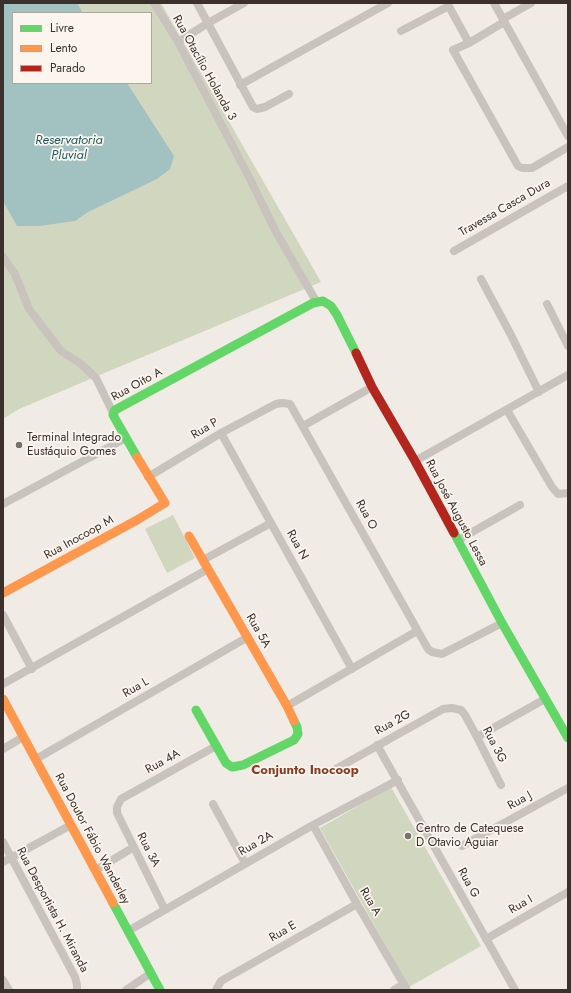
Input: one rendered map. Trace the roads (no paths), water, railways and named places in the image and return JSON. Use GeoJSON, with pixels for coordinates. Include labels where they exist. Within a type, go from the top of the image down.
{"type":"FeatureCollection","features":[{"type":"Feature","properties":{"kind":"street","name":"Rua Otacílio Holanda 3"},"geometry":{"type":"LineString","coordinates":[[154,3],[178,42],[276,232],[319,301]]}},
{"type":"Feature","properties":{"kind":"street"},"geometry":{"type":"LineString","coordinates":[[197,3],[253,107],[257,110],[289,94]]}},
{"type":"Feature","properties":{"kind":"street"},"geometry":{"type":"LineString","coordinates":[[178,42],[244,3]]}},
{"type":"Feature","properties":{"kind":"street"},"geometry":{"type":"LineString","coordinates":[[240,85],[388,3]]}},
{"type":"Feature","properties":{"kind":"street"},"geometry":{"type":"LineString","coordinates":[[494,3],[568,136]]}},
{"type":"Feature","properties":{"kind":"street"},"geometry":{"type":"LineString","coordinates":[[531,3],[469,43],[453,50],[518,166],[522,168],[532,168],[568,147]]}},
{"type":"Feature","properties":{"kind":"street"},"geometry":{"type":"LineString","coordinates":[[401,31],[448,4],[469,43]]}},
{"type":"Feature","properties":{"kind":"street","name":"Travessa Casca Dura"},"geometry":{"type":"LineString","coordinates":[[454,251],[568,186]]}},
{"type":"Feature","properties":{"kind":"street"},"geometry":{"type":"LineString","coordinates":[[3,257],[15,274],[29,309],[61,351],[81,364],[96,378],[113,413]]}},
{"type":"Feature","properties":{"kind":"street"},"geometry":{"type":"LineString","coordinates":[[481,279],[539,392]]}},
{"type":"Feature","properties":{"kind":"street","name":"Rua José Augusto Lessa"},"geometry":{"type":"LineString","coordinates":[[319,301],[331,306],[337,315],[372,387],[415,461],[502,623],[568,738]]}},
{"type":"Feature","properties":{"kind":"street","name":"Rua Oito A"},"geometry":{"type":"LineString","coordinates":[[148,477],[113,415],[115,410],[319,301]]}},
{"type":"Feature","properties":{"kind":"street"},"geometry":{"type":"LineString","coordinates":[[547,304],[568,346]]}},
{"type":"Feature","properties":{"kind":"street"},"geometry":{"type":"LineString","coordinates":[[415,461],[568,375]]}},
{"type":"Feature","properties":{"kind":"street"},"geometry":{"type":"LineString","coordinates":[[303,426],[372,387]]}},
{"type":"Feature","properties":{"kind":"street","name":"Rua O"},"geometry":{"type":"LineString","coordinates":[[276,404],[282,402],[290,404],[428,649],[432,652],[442,654],[502,623]]}},
{"type":"Feature","properties":{"kind":"street","name":"Rua P"},"geometry":{"type":"LineString","coordinates":[[148,477],[276,404]]}},
{"type":"Feature","properties":{"kind":"street"},"geometry":{"type":"LineString","coordinates":[[507,410],[552,488],[558,494],[568,493]]}},
{"type":"Feature","properties":{"kind":"street","name":"Rua N"},"geometry":{"type":"LineString","coordinates":[[221,434],[352,669]]}},
{"type":"Feature","properties":{"kind":"street"},"geometry":{"type":"LineString","coordinates":[[3,504],[126,438]]}},
{"type":"Feature","properties":{"kind":"street","name":"Rua Inocoop M"},"geometry":{"type":"LineString","coordinates":[[3,593],[165,503],[148,477]]}},
{"type":"Feature","properties":{"kind":"street"},"geometry":{"type":"LineString","coordinates":[[458,540],[520,505]]}},
{"type":"Feature","properties":{"kind":"street"},"geometry":{"type":"LineString","coordinates":[[203,560],[270,523]]}},
{"type":"Feature","properties":{"kind":"street","name":"Rua 5A"},"geometry":{"type":"LineString","coordinates":[[188,536],[288,706],[298,731],[297,737],[294,740],[236,767],[232,767],[226,763],[216,746]]}},
{"type":"Feature","properties":{"kind":"street"},"geometry":{"type":"LineString","coordinates":[[3,684],[208,569]]}},
{"type":"Feature","properties":{"kind":"street"},"geometry":{"type":"LineString","coordinates":[[3,616],[32,669]]}},
{"type":"Feature","properties":{"kind":"street"},"geometry":{"type":"LineString","coordinates":[[288,706],[417,631]]}},
{"type":"Feature","properties":{"kind":"street","name":"Rua L"},"geometry":{"type":"LineString","coordinates":[[36,759],[248,637]]}},
{"type":"Feature","properties":{"kind":"street"},"geometry":{"type":"LineString","coordinates":[[477,737],[545,698]]}},
{"type":"Feature","properties":{"kind":"street","name":"Rua Doutor Fábio Wanderley"},"geometry":{"type":"LineString","coordinates":[[3,699],[160,990]]}},
{"type":"Feature","properties":{"kind":"street","name":"Rua 2G"},"geometry":{"type":"LineString","coordinates":[[334,770],[443,709],[457,708],[461,710],[465,716]]}},
{"type":"Feature","properties":{"kind":"street"},"geometry":{"type":"LineString","coordinates":[[196,710],[216,746]]}},
{"type":"Feature","properties":{"kind":"street","name":"Rua 3G"},"geometry":{"type":"LineString","coordinates":[[465,716],[501,785]]}},
{"type":"Feature","properties":{"kind":"street"},"geometry":{"type":"LineString","coordinates":[[3,749],[24,737]]}},
{"type":"Feature","properties":{"kind":"street","name":"Rua G"},"geometry":{"type":"LineString","coordinates":[[377,745],[515,990]]}},
{"type":"Feature","properties":{"kind":"street","name":"Rua 4A"},"geometry":{"type":"LineString","coordinates":[[121,799],[216,746]]}},
{"type":"Feature","properties":{"kind":"street","name":"Rua 2A"},"geometry":{"type":"LineString","coordinates":[[128,931],[313,825],[398,780]]}},
{"type":"Feature","properties":{"kind":"street","name":"Rua J"},"geometry":{"type":"LineString","coordinates":[[462,846],[568,788]]}},
{"type":"Feature","properties":{"kind":"street","name":"Rua 3A"},"geometry":{"type":"LineString","coordinates":[[121,799],[117,807],[117,813],[165,910]]}},
{"type":"Feature","properties":{"kind":"street"},"geometry":{"type":"LineString","coordinates":[[213,804],[245,864]]}},
{"type":"Feature","properties":{"kind":"street"},"geometry":{"type":"LineString","coordinates":[[3,862],[71,825]]}},
{"type":"Feature","properties":{"kind":"street","name":"Rua A"},"geometry":{"type":"LineString","coordinates":[[313,825],[405,987]]}},
{"type":"Feature","properties":{"kind":"street","name":"Rua Desportista H. Miranda"},"geometry":{"type":"LineString","coordinates":[[3,842],[75,976],[78,989]]}},
{"type":"Feature","properties":{"kind":"street"},"geometry":{"type":"LineString","coordinates":[[96,870],[134,847]]}},
{"type":"Feature","properties":{"kind":"street","name":"Rua I"},"geometry":{"type":"LineString","coordinates":[[486,939],[568,892]]}},
{"type":"Feature","properties":{"kind":"street","name":"Rua E"},"geometry":{"type":"LineString","coordinates":[[216,990],[221,981],[357,904]]}},
{"type":"Feature","properties":{"kind":"street"},"geometry":{"type":"LineString","coordinates":[[126,990],[152,973]]}},
{"type":"Feature","properties":{"kind":"street"},"geometry":{"type":"LineString","coordinates":[[3,980],[9,990]]}},
{"type":"Feature","properties":{"kind":"street"},"geometry":{"type":"LineString","coordinates":[[394,990],[405,987]]}},
{"type":"Feature","properties":{"kind":"water","name":"Reservatoria Pluvial"},"geometry":{"type":"Polygon","coordinates":[[[3,3],[77,3],[82,12],[12,12],[12,84],[128,84],[174,156],[170,169],[157,179],[88,212],[75,221],[39,226],[17,226],[3,201],[3,3]]]}},
{"type":"Feature","properties":{"kind":"place","name":"Terminal Integrado Eustáquio Gomes"},"geometry":{"type":"Point","coordinates":[19,445]}},
{"type":"Feature","properties":{"kind":"place","name":"Centro de Catequese D Otavio Aguiar"},"geometry":{"type":"Point","coordinates":[408,836]}},
{"type":"Feature","properties":{"kind":"district","name":"Conjunto Inocoop"},"geometry":{"type":"Point","coordinates":[305,771]}}]}
